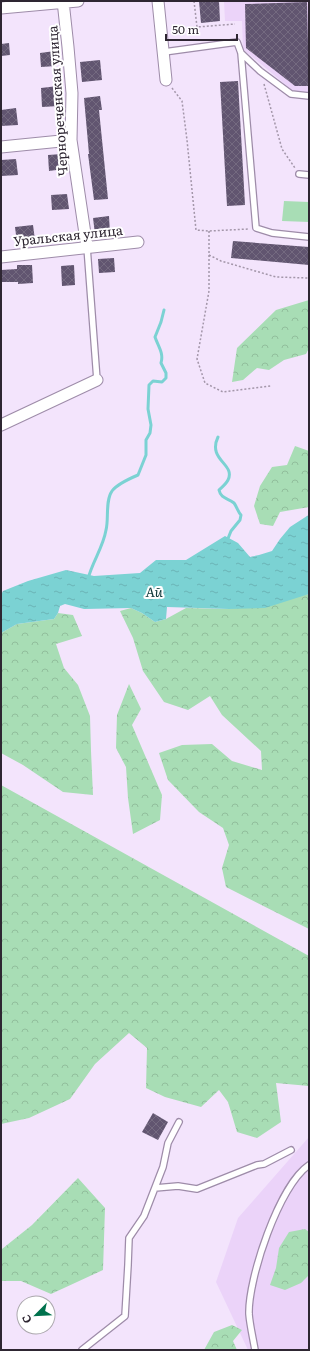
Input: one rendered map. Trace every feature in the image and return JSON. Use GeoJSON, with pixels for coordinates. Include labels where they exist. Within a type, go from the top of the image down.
{"type":"FeatureCollection","features":[{"type":"Feature","properties":{"kind":"street"},"geometry":{"type":"LineString","coordinates":[[1,8],[78,1]]}},
{"type":"Feature","properties":{"kind":"street"},"geometry":{"type":"LineString","coordinates":[[158,1],[166,80]]}},
{"type":"Feature","properties":{"kind":"street","name":"Чернореченская улица"},"geometry":{"type":"LineString","coordinates":[[63,2],[72,93],[71,140],[86,247]]}},
{"type":"Feature","properties":{"kind":"street"},"geometry":{"type":"LineString","coordinates":[[1,147],[71,140]]}},
{"type":"Feature","properties":{"kind":"street","name":"Уральская улица"},"geometry":{"type":"LineString","coordinates":[[1,257],[138,242]]}},
{"type":"Feature","properties":{"kind":"street"},"geometry":{"type":"LineString","coordinates":[[1,426],[97,380]]}},
{"type":"Feature","properties":{"kind":"lane"},"geometry":{"type":"LineString","coordinates":[[164,52],[237,42],[241,53],[256,228],[272,233],[309,237]]}},
{"type":"Feature","properties":{"kind":"lane"},"geometry":{"type":"LineString","coordinates":[[241,53],[260,71],[291,94],[309,96]]}},
{"type":"Feature","properties":{"kind":"lane"},"geometry":{"type":"LineString","coordinates":[[299,174],[309,175]]}},
{"type":"Feature","properties":{"kind":"lane"},"geometry":{"type":"LineString","coordinates":[[86,247],[97,380]]}},
{"type":"Feature","properties":{"kind":"lane"},"geometry":{"type":"LineString","coordinates":[[82,1350],[125,1316],[129,1238],[144,1216],[163,1167],[168,1144],[179,1122]]}},
{"type":"Feature","properties":{"kind":"lane"},"geometry":{"type":"LineString","coordinates":[[155,1188],[178,1186],[197,1189],[257,1165],[264,1164],[291,1150]]}},
{"type":"Feature","properties":{"kind":"lane"},"geometry":{"type":"LineString","coordinates":[[255,1350],[249,1314],[252,1283],[268,1231],[286,1194],[304,1168],[309,1165]]}},
{"type":"Feature","properties":{"kind":"path"},"geometry":{"type":"LineString","coordinates":[[194,1],[197,27],[235,24]]}},
{"type":"Feature","properties":{"kind":"path"},"geometry":{"type":"LineString","coordinates":[[260,71],[273,111],[282,149],[299,174]]}},
{"type":"Feature","properties":{"kind":"path"},"geometry":{"type":"LineString","coordinates":[[166,80],[182,101],[196,230],[209,231],[256,228]]}},
{"type":"Feature","properties":{"kind":"path"},"geometry":{"type":"LineString","coordinates":[[209,231],[208,291],[197,359],[205,383],[223,392],[271,386]]}},
{"type":"Feature","properties":{"kind":"path"},"geometry":{"type":"LineString","coordinates":[[209,255],[221,261],[276,277],[309,278]]}},
{"type":"Feature","properties":{"kind":"shaded area"},"geometry":{"type":"Polygon","coordinates":[[[224,1],[309,1],[309,93],[293,91],[243,49],[242,21],[225,21],[224,1]]]}},
{"type":"Feature","properties":{"kind":"shaded area"},"geometry":{"type":"Polygon","coordinates":[[[309,1137],[309,1350],[248,1350],[216,1282],[238,1218],[309,1137]]]}},
{"type":"Feature","properties":{"kind":"green space"},"geometry":{"type":"Polygon","coordinates":[[[284,201],[309,202],[309,222],[282,221],[284,201]]]}},
{"type":"Feature","properties":{"kind":"green space"},"geometry":{"type":"Polygon","coordinates":[[[309,300],[309,348],[306,354],[284,360],[269,370],[257,368],[243,380],[232,382],[237,348],[276,310],[309,300]]]}},
{"type":"Feature","properties":{"kind":"green space"},"geometry":{"type":"Polygon","coordinates":[[[295,446],[309,451],[309,507],[280,512],[273,526],[260,524],[254,506],[260,486],[272,467],[287,465],[295,446]]]}},
{"type":"Feature","properties":{"kind":"green space"},"geometry":{"type":"Polygon","coordinates":[[[309,594],[309,929],[226,887],[222,868],[229,845],[223,828],[199,812],[168,780],[159,753],[182,745],[212,744],[232,761],[262,770],[261,751],[222,715],[210,696],[188,710],[164,702],[143,671],[133,638],[120,611],[131,608],[142,613],[155,622],[166,619],[186,608],[229,609],[309,594]]]}},
{"type":"Feature","properties":{"kind":"green space"},"geometry":{"type":"Polygon","coordinates":[[[58,613],[73,615],[82,636],[56,644],[64,668],[78,685],[90,716],[93,795],[63,792],[23,765],[1,753],[1,633],[17,624],[54,619],[58,613]]]}},
{"type":"Feature","properties":{"kind":"green space"},"geometry":{"type":"Polygon","coordinates":[[[129,684],[141,709],[132,725],[162,795],[160,820],[133,834],[128,798],[126,767],[116,748],[117,715],[129,684]]]}},
{"type":"Feature","properties":{"kind":"green space"},"geometry":{"type":"Polygon","coordinates":[[[1,785],[309,956],[309,1086],[276,1083],[281,1122],[257,1138],[237,1132],[228,1102],[219,1090],[201,1107],[165,1097],[146,1088],[147,1048],[129,1033],[95,1064],[70,1099],[29,1118],[1,1124],[1,785]]]}},
{"type":"Feature","properties":{"kind":"green space"},"geometry":{"type":"Polygon","coordinates":[[[78,1178],[105,1208],[103,1270],[51,1294],[21,1281],[1,1281],[1,1248],[2,1249],[32,1225],[78,1178]]]}},
{"type":"Feature","properties":{"kind":"green space"},"geometry":{"type":"Polygon","coordinates":[[[305,1229],[309,1232],[309,1275],[301,1283],[285,1290],[270,1285],[276,1268],[279,1248],[289,1232],[305,1229]]]}},
{"type":"Feature","properties":{"kind":"green space"},"geometry":{"type":"Polygon","coordinates":[[[232,1325],[242,1330],[233,1341],[237,1350],[204,1350],[214,1332],[232,1325]]]}},
{"type":"Feature","properties":{"kind":"water","name":"Ай"},"geometry":{"type":"Polygon","coordinates":[[[309,515],[309,594],[265,608],[229,609],[167,607],[166,619],[155,622],[142,613],[131,608],[84,609],[65,604],[60,606],[54,619],[17,624],[1,633],[1,595],[3,591],[28,581],[66,570],[94,576],[140,573],[156,560],[186,560],[225,536],[238,543],[250,557],[259,555],[272,551],[290,527],[309,515]]]}},
{"type":"Feature","properties":{"kind":"building"},"geometry":{"type":"Polygon","coordinates":[[[199,1],[219,1],[220,21],[201,23],[199,1]]]}},
{"type":"Feature","properties":{"kind":"building"},"geometry":{"type":"Polygon","coordinates":[[[307,2],[309,86],[295,86],[246,48],[245,4],[307,2]]]}},
{"type":"Feature","properties":{"kind":"building"},"geometry":{"type":"Polygon","coordinates":[[[9,43],[10,55],[1,56],[1,44],[9,43]]]}},
{"type":"Feature","properties":{"kind":"building"},"geometry":{"type":"Polygon","coordinates":[[[55,51],[56,66],[41,67],[40,53],[55,51]]]}},
{"type":"Feature","properties":{"kind":"building"},"geometry":{"type":"Polygon","coordinates":[[[100,60],[102,80],[82,82],[80,62],[100,60]]]}},
{"type":"Feature","properties":{"kind":"building"},"geometry":{"type":"Polygon","coordinates":[[[238,81],[245,205],[227,206],[220,82],[238,81]]]}},
{"type":"Feature","properties":{"kind":"building"},"geometry":{"type":"Polygon","coordinates":[[[58,86],[59,106],[42,107],[41,88],[58,86]]]}},
{"type":"Feature","properties":{"kind":"building"},"geometry":{"type":"Polygon","coordinates":[[[100,96],[102,110],[99,110],[108,199],[94,200],[88,154],[84,98],[100,96]]]}},
{"type":"Feature","properties":{"kind":"building"},"geometry":{"type":"Polygon","coordinates":[[[16,108],[18,125],[1,126],[1,110],[16,108]]]}},
{"type":"Feature","properties":{"kind":"building"},"geometry":{"type":"Polygon","coordinates":[[[62,154],[64,169],[49,171],[48,155],[62,154]]]}},
{"type":"Feature","properties":{"kind":"building"},"geometry":{"type":"Polygon","coordinates":[[[16,159],[18,175],[1,176],[1,160],[16,159]]]}},
{"type":"Feature","properties":{"kind":"building"},"geometry":{"type":"Polygon","coordinates":[[[67,194],[69,209],[52,210],[51,195],[67,194]]]}},
{"type":"Feature","properties":{"kind":"building"},"geometry":{"type":"Polygon","coordinates":[[[109,216],[110,233],[95,234],[93,218],[109,216]]]}},
{"type":"Feature","properties":{"kind":"building"},"geometry":{"type":"Polygon","coordinates":[[[33,225],[35,240],[17,243],[15,227],[33,225]]]}},
{"type":"Feature","properties":{"kind":"building"},"geometry":{"type":"Polygon","coordinates":[[[233,241],[309,247],[309,265],[231,258],[233,241]]]}},
{"type":"Feature","properties":{"kind":"building"},"geometry":{"type":"Polygon","coordinates":[[[114,258],[115,272],[99,273],[98,259],[114,258]]]}},
{"type":"Feature","properties":{"kind":"building"},"geometry":{"type":"Polygon","coordinates":[[[17,265],[32,265],[33,283],[18,284],[18,282],[1,282],[1,270],[17,269],[17,265]]]}},
{"type":"Feature","properties":{"kind":"building"},"geometry":{"type":"Polygon","coordinates":[[[74,265],[75,285],[62,286],[61,266],[74,265]]]}},
{"type":"Feature","properties":{"kind":"building"},"geometry":{"type":"Polygon","coordinates":[[[153,1113],[168,1122],[158,1140],[142,1132],[153,1113]]]}},
{"type":"Feature","properties":{"kind":"waterway"},"geometry":{"type":"LineString","coordinates":[[88,579],[105,537],[110,495],[117,486],[138,475],[146,455],[146,440],[150,433],[151,425],[148,409],[149,385],[153,381],[162,382],[166,378],[166,373],[161,363],[161,353],[155,337],[164,310]]}},
{"type":"Feature","properties":{"kind":"waterway"},"geometry":{"type":"LineString","coordinates":[[218,437],[216,451],[228,470],[229,475],[228,480],[219,490],[223,497],[234,503],[241,515],[240,520],[231,531],[227,541]]}}]}
